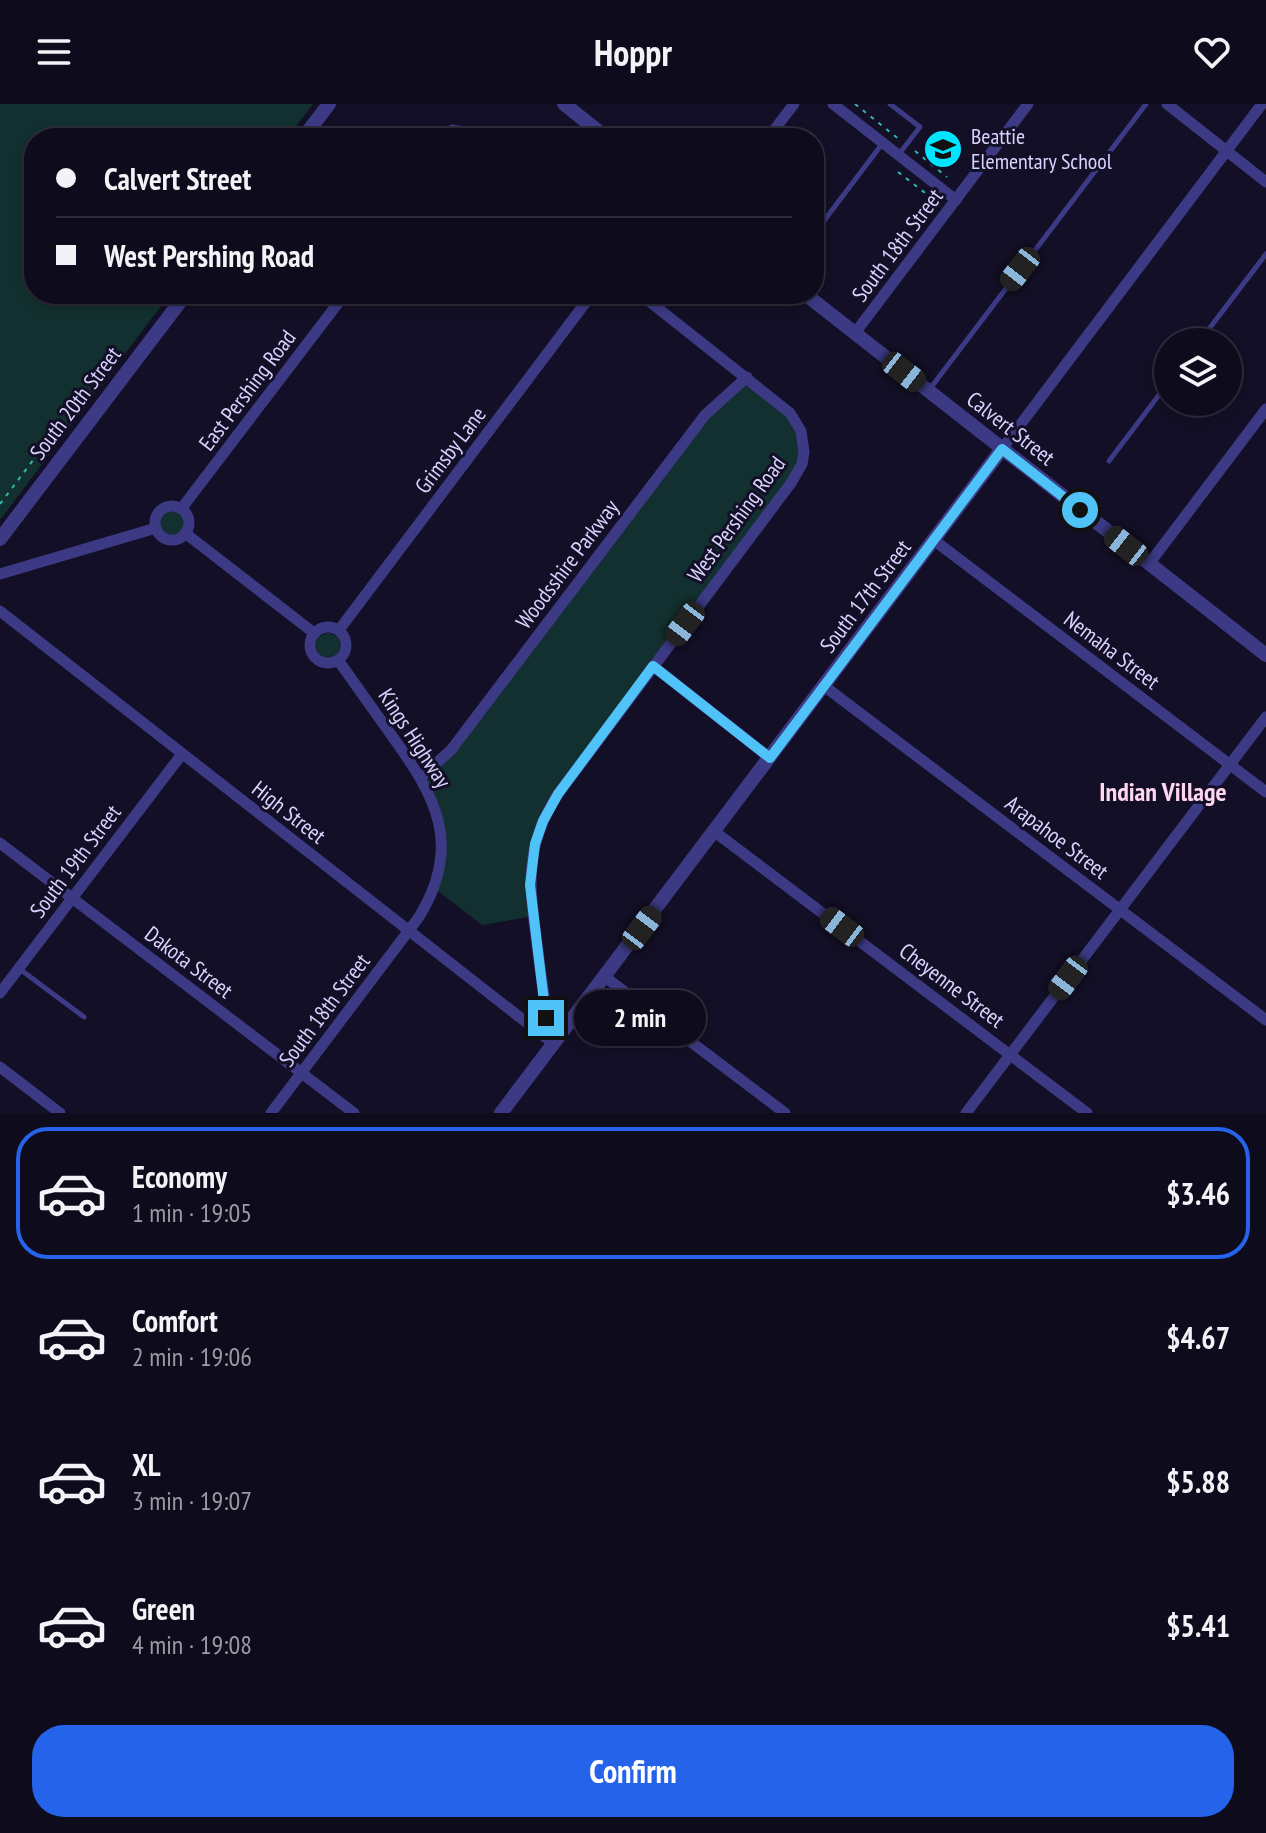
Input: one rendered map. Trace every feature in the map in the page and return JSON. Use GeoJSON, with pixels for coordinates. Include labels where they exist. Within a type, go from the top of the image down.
{"type":"FeatureCollection","features":[{"type":"Feature","properties":{"kind":"street"},"geometry":{"type":"LineString","coordinates":[[311,128],[329,104]]}},
{"type":"Feature","properties":{"kind":"street"},"geometry":{"type":"LineString","coordinates":[[564,104],[594,128]]}},
{"type":"Feature","properties":{"kind":"street"},"geometry":{"type":"LineString","coordinates":[[776,128],[794,104]]}},
{"type":"Feature","properties":{"kind":"street"},"geometry":{"type":"LineString","coordinates":[[833,104],[956,200]]}},
{"type":"Feature","properties":{"kind":"street","name":"South 18th Street"},"geometry":{"type":"LineString","coordinates":[[855,333],[1028,104]]}},
{"type":"Feature","properties":{"kind":"street"},"geometry":{"type":"LineString","coordinates":[[1167,104],[1266,182]]}},
{"type":"Feature","properties":{"kind":"street","name":"South 17th Street"},"geometry":{"type":"LineString","coordinates":[[501,1113],[1262,104]]}},
{"type":"Feature","properties":{"kind":"street","name":"South 20th Street"},"geometry":{"type":"LineString","coordinates":[[0,539],[178,304]]}},
{"type":"Feature","properties":{"kind":"street","name":"East Pershing Road"},"geometry":{"type":"LineString","coordinates":[[181,509],[337,304]]}},
{"type":"Feature","properties":{"kind":"street","name":"Grimsby Lane"},"geometry":{"type":"LineString","coordinates":[[339,630],[584,304]]}},
{"type":"Feature","properties":{"kind":"street"},"geometry":{"type":"LineString","coordinates":[[653,304],[747,377]]}},
{"type":"Feature","properties":{"kind":"street","name":"Calvert Street"},"geometry":{"type":"LineString","coordinates":[[818,304],[1266,655]]}},
{"type":"Feature","properties":{"kind":"street","name":"West Pershing Road"},"geometry":{"type":"LineString","coordinates":[[554,1044],[546,1018],[530,885],[535,844],[543,821],[558,794],[791,483],[802,464],[804,442],[790,413],[747,377]]}},
{"type":"Feature","properties":{"kind":"street","name":"Woodsshire Parkway"},"geometry":{"type":"LineString","coordinates":[[421,777],[451,750],[705,415],[747,377]]}},
{"type":"Feature","properties":{"kind":"street"},"geometry":{"type":"LineString","coordinates":[[1149,564],[1266,409]]}},
{"type":"Feature","properties":{"kind":"street"},"geometry":{"type":"LineString","coordinates":[[173,506],[181,509],[188,521],[185,533],[176,539],[159,534],[156,518],[162,509],[173,506]]}},
{"type":"Feature","properties":{"kind":"street"},"geometry":{"type":"LineString","coordinates":[[0,574],[156,528]]}},
{"type":"Feature","properties":{"kind":"street"},"geometry":{"type":"LineString","coordinates":[[185,533],[314,633]]}},
{"type":"Feature","properties":{"kind":"street","name":"Nemaha Street"},"geometry":{"type":"LineString","coordinates":[[935,541],[1266,792]]}},
{"type":"Feature","properties":{"kind":"street","name":"High Street"},"geometry":{"type":"LineString","coordinates":[[0,611],[554,1044]]}},
{"type":"Feature","properties":{"kind":"street"},"geometry":{"type":"LineString","coordinates":[[324,627],[339,630],[345,638],[346,647],[338,660],[325,663],[314,657],[309,646],[314,633],[324,627]]}},
{"type":"Feature","properties":{"kind":"street","name":"Kings Highway"},"geometry":{"type":"LineString","coordinates":[[338,660],[421,777],[438,815],[442,858],[428,902],[409,932]]}},
{"type":"Feature","properties":{"kind":"street"},"geometry":{"type":"LineString","coordinates":[[653,666],[770,758]]}},
{"type":"Feature","properties":{"kind":"street","name":"Arapahoe Street"},"geometry":{"type":"LineString","coordinates":[[824,686],[1266,1020]]}},
{"type":"Feature","properties":{"kind":"street"},"geometry":{"type":"LineString","coordinates":[[966,1113],[1266,717]]}},
{"type":"Feature","properties":{"kind":"street","name":"South 19th Street"},"geometry":{"type":"LineString","coordinates":[[0,993],[182,754]]}},
{"type":"Feature","properties":{"kind":"street","name":"Cheyenne Street"},"geometry":{"type":"LineString","coordinates":[[715,832],[1087,1113]]}},
{"type":"Feature","properties":{"kind":"street","name":"Dakota Street"},"geometry":{"type":"LineString","coordinates":[[0,843],[354,1113]]}},
{"type":"Feature","properties":{"kind":"street","name":"South 18th Street"},"geometry":{"type":"LineString","coordinates":[[271,1113],[409,932]]}},
{"type":"Feature","properties":{"kind":"street"},"geometry":{"type":"LineString","coordinates":[[605,977],[785,1113]]}},
{"type":"Feature","properties":{"kind":"street"},"geometry":{"type":"LineString","coordinates":[[0,1067],[60,1113]]}},
{"type":"Feature","properties":{"kind":"lane"},"geometry":{"type":"LineString","coordinates":[[890,104],[920,127],[898,155]]}},
{"type":"Feature","properties":{"kind":"lane"},"geometry":{"type":"LineString","coordinates":[[929,391],[1146,104]]}},
{"type":"Feature","properties":{"kind":"lane"},"geometry":{"type":"LineString","coordinates":[[824,221],[883,143]]}},
{"type":"Feature","properties":{"kind":"lane"},"geometry":{"type":"LineString","coordinates":[[1210,328],[1266,254]]}},
{"type":"Feature","properties":{"kind":"lane"},"geometry":{"type":"LineString","coordinates":[[1109,461],[1154,402]]}},
{"type":"Feature","properties":{"kind":"lane"},"geometry":{"type":"LineString","coordinates":[[19,968],[84,1017]]}},
{"type":"Feature","properties":{"kind":"path"},"geometry":{"type":"LineString","coordinates":[[898,172],[948,211]]}},
{"type":"Feature","properties":{"kind":"path"},"geometry":{"type":"LineString","coordinates":[[0,504],[113,354]]}},
{"type":"Feature","properties":{"kind":"green space"},"geometry":{"type":"Polygon","coordinates":[[[0,104],[313,104],[295,128],[24,128],[24,304],[162,304],[0,520],[0,104]]]}},
{"type":"Feature","properties":{"kind":"green space"},"geometry":{"type":"Polygon","coordinates":[[[747,377],[796,421],[802,464],[591,748],[539,832],[534,916],[482,925],[434,888],[443,845],[421,777],[430,771],[705,415],[747,377]]]}},
{"type":"Feature","properties":{"kind":"green space"},"geometry":{"type":"Polygon","coordinates":[[[172,511],[181,514],[184,523],[181,532],[172,535],[163,532],[160,523],[163,514],[172,511]]]}},
{"type":"Feature","properties":{"kind":"green space"},"geometry":{"type":"Polygon","coordinates":[[[328,633],[339,640],[340,645],[333,656],[328,657],[317,650],[316,645],[323,634],[328,633]]]}},
{"type":"Feature","properties":{"kind":"place","name":"Beattie Elementary School"},"geometry":{"type":"Point","coordinates":[943,149]}},
{"type":"Feature","properties":{"kind":"district","name":"Indian Village"},"geometry":{"type":"Point","coordinates":[1163,792]}},
{"type":"Feature","properties":{"kind":"route"},"geometry":{"type":"LineString","coordinates":[[546,1018],[530,885],[535,844],[558,794],[653,666],[770,758],[1002,449],[1080,510]]}}]}
